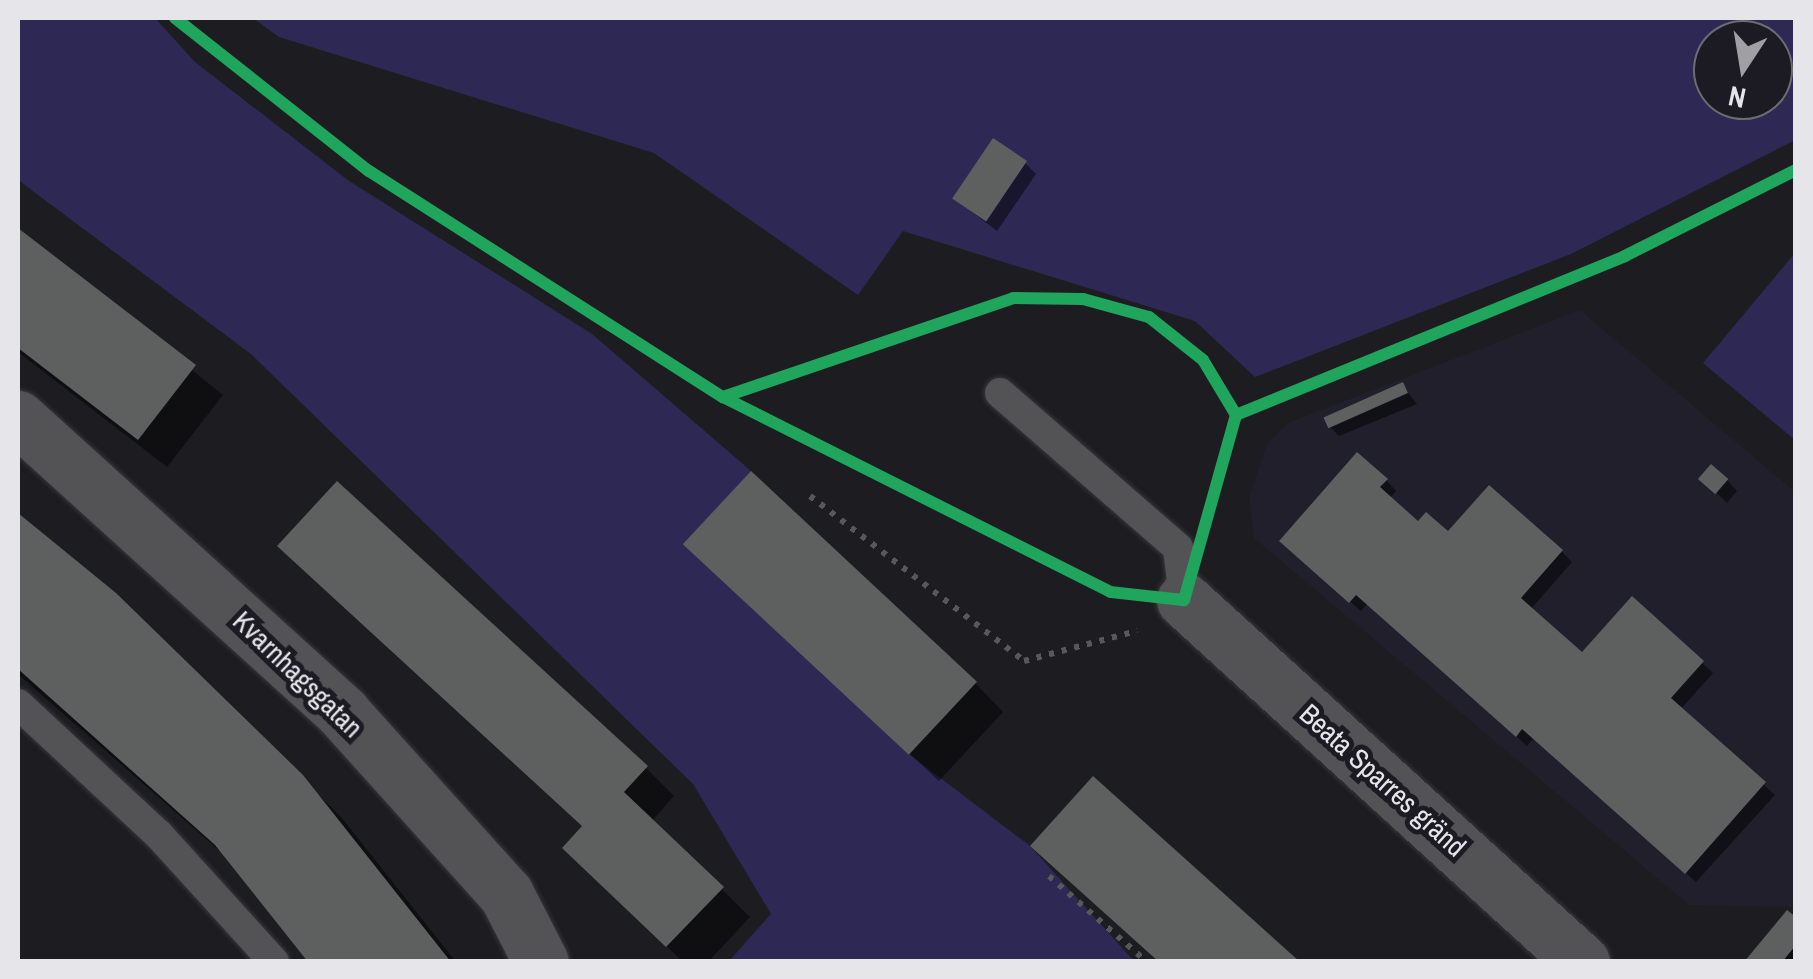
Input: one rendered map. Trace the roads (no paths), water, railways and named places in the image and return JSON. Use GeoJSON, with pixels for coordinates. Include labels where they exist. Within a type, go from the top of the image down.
{"type":"FeatureCollection","features":[{"type":"Feature","properties":{"kind":"street","name":"Kvarnhagsgatan"},"geometry":{"type":"LineString","coordinates":[[18,418],[342,712],[506,894],[541,962]]}},
{"type":"Feature","properties":{"kind":"street","name":"Beata Sparres gränd"},"geometry":{"type":"LineString","coordinates":[[1193,607],[1582,962]]}},
{"type":"Feature","properties":{"kind":"lane"},"geometry":{"type":"LineString","coordinates":[[1000,393],[1178,548],[1193,607]]}},
{"type":"Feature","properties":{"kind":"lane"},"geometry":{"type":"LineString","coordinates":[[18,704],[159,834],[274,962]]}}]}
